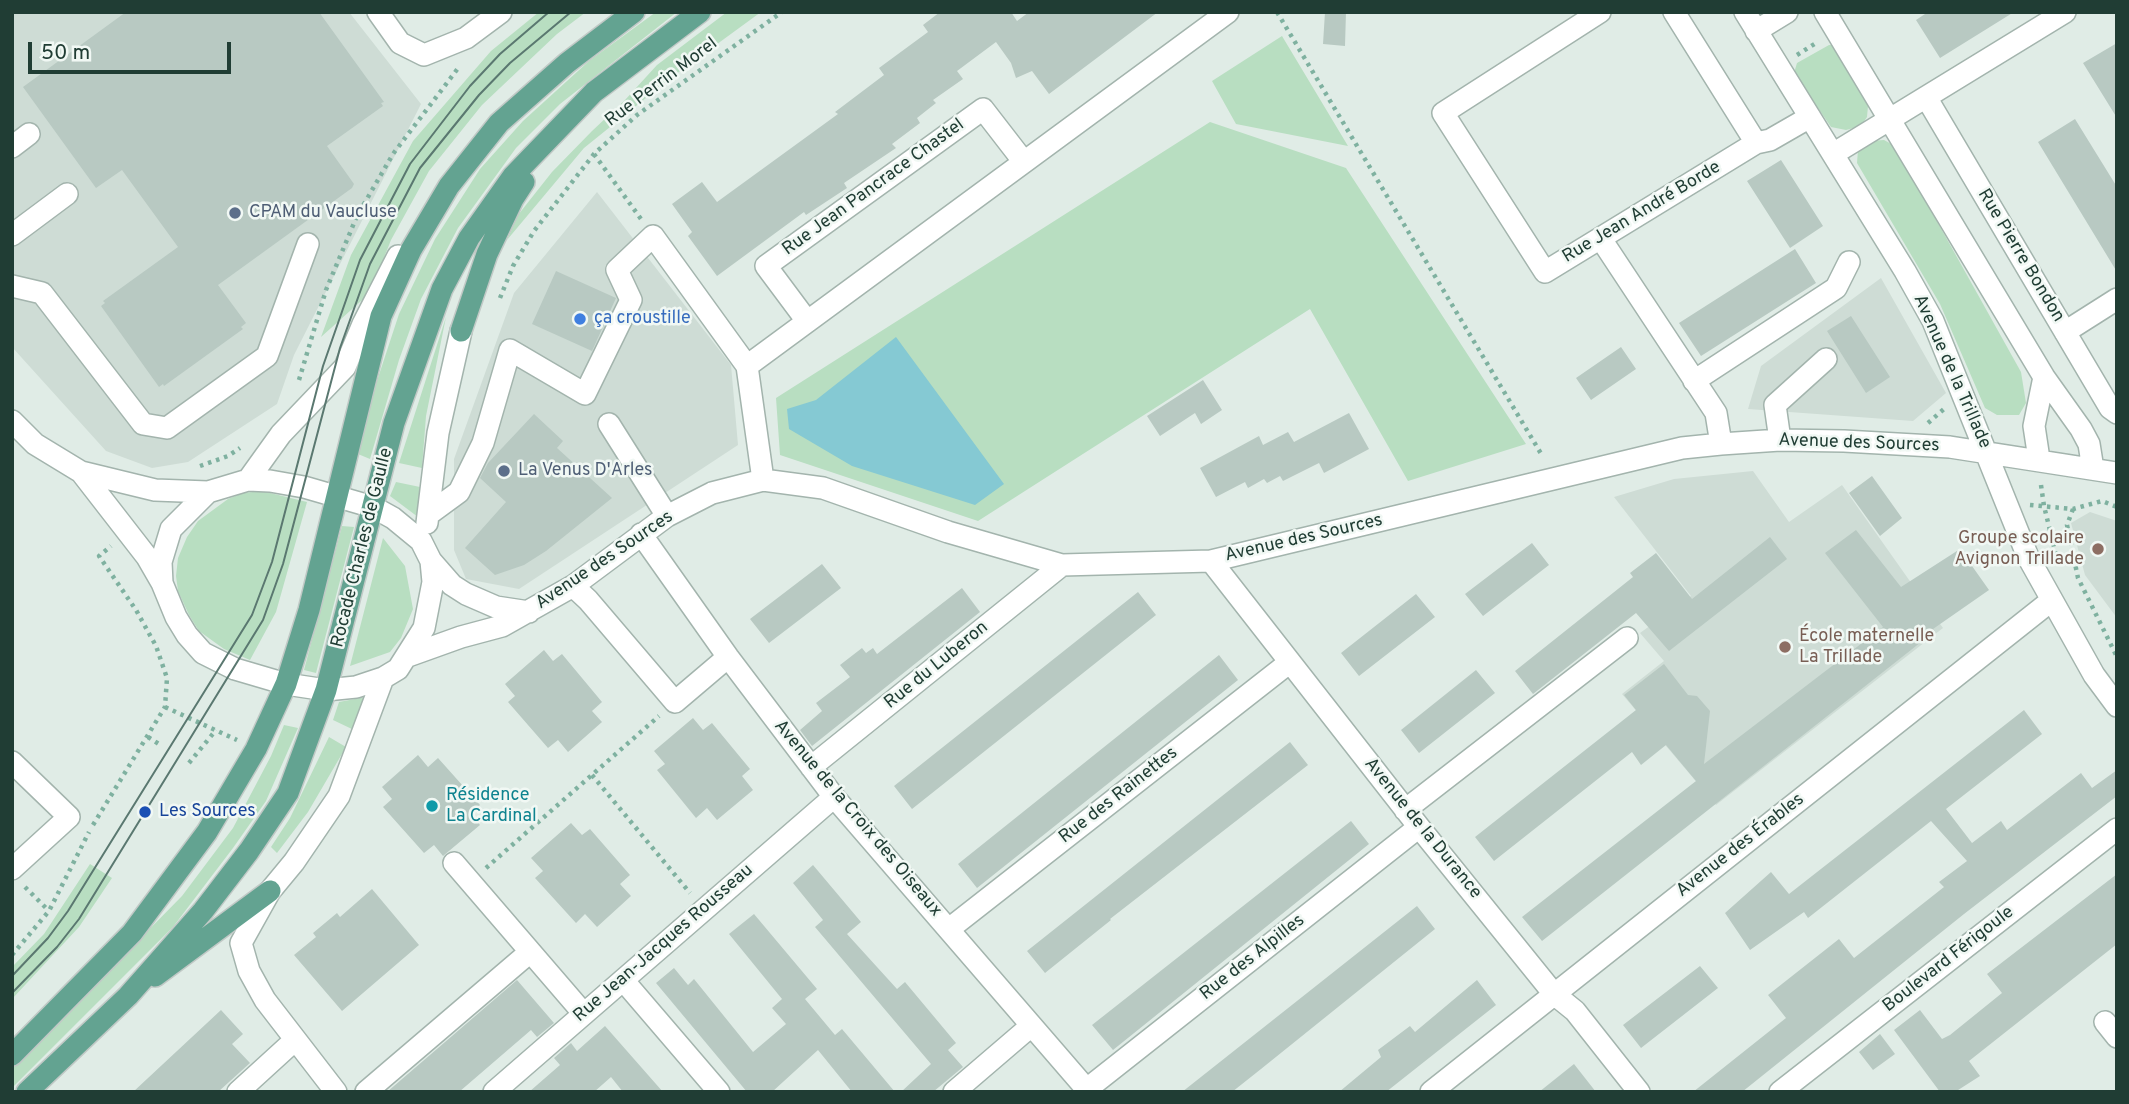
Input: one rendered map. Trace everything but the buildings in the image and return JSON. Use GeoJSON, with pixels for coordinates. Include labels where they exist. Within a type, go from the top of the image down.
{"type":"FeatureCollection","features":[{"type":"Feature","properties":{"kind":"main road"},"geometry":{"type":"LineString","coordinates":[[12,1055],[132,933],[177,876],[234,791],[257,749],[286,684],[309,610],[381,316],[411,250],[449,186],[499,123],[567,63],[634,12]]}},
{"type":"Feature","properties":{"kind":"main road","name":"Rocade Charles de Gaulle"},"geometry":{"type":"LineString","coordinates":[[27,1092],[128,996],[202,911],[249,851],[288,793],[326,690],[394,423],[442,289],[469,238],[513,176],[594,92],[700,12]]}},
{"type":"Feature","properties":{"kind":"main road"},"geometry":{"type":"LineString","coordinates":[[461,331],[487,254],[513,199],[561,125]]}},
{"type":"Feature","properties":{"kind":"main road"},"geometry":{"type":"LineString","coordinates":[[128,996],[270,891]]}},
{"type":"Feature","properties":{"kind":"street"},"geometry":{"type":"LineString","coordinates":[[378,12],[400,43],[424,55],[466,38],[501,12]]}},
{"type":"Feature","properties":{"kind":"street"},"geometry":{"type":"LineString","coordinates":[[747,366],[1228,12]]}},
{"type":"Feature","properties":{"kind":"street","name":"Rue Jean André Borde"},"geometry":{"type":"LineString","coordinates":[[1600,12],[1443,113],[1545,272],[1756,143],[1770,140],[1810,117]]}},
{"type":"Feature","properties":{"kind":"street"},"geometry":{"type":"LineString","coordinates":[[1674,12],[1756,143]]}},
{"type":"Feature","properties":{"kind":"street","name":"Avenue de la Trillade"},"geometry":{"type":"LineString","coordinates":[[1745,12],[1933,321],[2028,556],[2094,675],[2117,706]]}},
{"type":"Feature","properties":{"kind":"street"},"geometry":{"type":"LineString","coordinates":[[1756,31],[1787,12]]}},
{"type":"Feature","properties":{"kind":"street"},"geometry":{"type":"LineString","coordinates":[[1833,154],[2066,12]]}},
{"type":"Feature","properties":{"kind":"street"},"geometry":{"type":"LineString","coordinates":[[1830,21],[2044,377],[2089,444],[2093,469]]}},
{"type":"Feature","properties":{"kind":"street","name":"Rue Pierre Bondon"},"geometry":{"type":"LineString","coordinates":[[1926,97],[2110,408],[2117,413]]}},
{"type":"Feature","properties":{"kind":"street","name":"Rue Jean Pancrace Chastel"},"geometry":{"type":"LineString","coordinates":[[807,321],[766,266],[983,109],[1024,162]]}},
{"type":"Feature","properties":{"kind":"street"},"geometry":{"type":"LineString","coordinates":[[12,147],[29,134]]}},
{"type":"Feature","properties":{"kind":"street"},"geometry":{"type":"LineString","coordinates":[[248,480],[281,434],[345,367],[363,324],[408,237],[449,186]]}},
{"type":"Feature","properties":{"kind":"street"},"geometry":{"type":"LineString","coordinates":[[12,235],[67,194]]}},
{"type":"Feature","properties":{"kind":"street"},"geometry":{"type":"LineString","coordinates":[[429,514],[459,492],[483,443],[510,350],[585,394],[631,300],[617,270],[653,236],[747,366],[763,480]]}},
{"type":"Feature","properties":{"kind":"street"},"geometry":{"type":"LineString","coordinates":[[1601,239],[1716,413],[1721,444]]}},
{"type":"Feature","properties":{"kind":"street"},"geometry":{"type":"LineString","coordinates":[[12,286],[42,293],[143,424],[167,428],[267,356],[309,244]]}},
{"type":"Feature","properties":{"kind":"street"},"geometry":{"type":"LineString","coordinates":[[1694,381],[1836,288],[1849,262]]}},
{"type":"Feature","properties":{"kind":"street"},"geometry":{"type":"LineString","coordinates":[[2065,332],[2117,299]]}},
{"type":"Feature","properties":{"kind":"street"},"geometry":{"type":"LineString","coordinates":[[421,541],[429,514],[438,433],[461,331]]}},
{"type":"Feature","properties":{"kind":"street"},"geometry":{"type":"LineString","coordinates":[[1780,440],[1775,405],[1826,359]]}},
{"type":"Feature","properties":{"kind":"street"},"geometry":{"type":"LineString","coordinates":[[2039,459],[2034,426],[2044,377]]}},
{"type":"Feature","properties":{"kind":"street"},"geometry":{"type":"LineString","coordinates":[[12,421],[35,444],[82,472],[155,490],[208,492],[248,480],[292,484],[373,507],[394,518],[421,541],[431,561],[433,582],[424,628],[398,669],[383,678],[356,687],[326,690],[286,684],[223,664],[203,653],[176,617],[162,583],[147,557],[82,472]]}},
{"type":"Feature","properties":{"kind":"street"},"geometry":{"type":"LineString","coordinates":[[609,424],[667,516]]}},
{"type":"Feature","properties":{"kind":"street","name":"Avenue des Sources"},"geometry":{"type":"LineString","coordinates":[[408,656],[502,626],[573,586],[667,516],[712,494],[763,480],[823,488],[948,532],[1062,565],[1211,561],[1682,448],[1721,444],[1780,440],[1844,441],[1986,451],[2117,472]]}},
{"type":"Feature","properties":{"kind":"street"},"geometry":{"type":"LineString","coordinates":[[162,583],[162,562],[171,529],[208,492]]}},
{"type":"Feature","properties":{"kind":"street","name":"Avenue de la Croix des Oiseaux"},"geometry":{"type":"LineString","coordinates":[[641,534],[728,657],[834,797],[1088,1091]]}},
{"type":"Feature","properties":{"kind":"street","name":"Avenue des Sources"},"geometry":{"type":"LineString","coordinates":[[431,561],[452,585],[466,594],[496,607],[530,612]]}},
{"type":"Feature","properties":{"kind":"street","name":"Avenue de la Durance"},"geometry":{"type":"LineString","coordinates":[[1211,561],[1405,810],[1554,994],[1575,1011],[1639,1092]]}},
{"type":"Feature","properties":{"kind":"street","name":"Rue du Luberon"},"geometry":{"type":"LineString","coordinates":[[811,767],[1062,565]]}},
{"type":"Feature","properties":{"kind":"street"},"geometry":{"type":"LineString","coordinates":[[573,586],[675,702],[728,657]]}},
{"type":"Feature","properties":{"kind":"street","name":"Avenue des Érables"},"geometry":{"type":"LineString","coordinates":[[1431,1092],[2052,600]]}},
{"type":"Feature","properties":{"kind":"street"},"geometry":{"type":"LineString","coordinates":[[1405,810],[1626,638]]}},
{"type":"Feature","properties":{"kind":"street","name":"Rue des Rainettes"},"geometry":{"type":"LineString","coordinates":[[949,929],[1290,662]]}},
{"type":"Feature","properties":{"kind":"street"},"geometry":{"type":"LineString","coordinates":[[336,1092],[265,1000],[248,971],[241,943],[270,891],[294,862],[339,796],[383,678]]}},
{"type":"Feature","properties":{"kind":"street"},"geometry":{"type":"LineString","coordinates":[[12,762],[69,817],[17,876]]}},
{"type":"Feature","properties":{"kind":"street","name":"Rue Jean-Jacques Rousseau"},"geometry":{"type":"LineString","coordinates":[[494,1092],[834,797]]}},
{"type":"Feature","properties":{"kind":"street","name":"Rue des Alpilles"},"geometry":{"type":"LineString","coordinates":[[1088,1091],[1419,827]]}},
{"type":"Feature","properties":{"kind":"street","name":"Boulevard Férigoule"},"geometry":{"type":"LineString","coordinates":[[1787,1090],[2117,829]]}},
{"type":"Feature","properties":{"kind":"street"},"geometry":{"type":"LineString","coordinates":[[454,863],[584,1014]]}},
{"type":"Feature","properties":{"kind":"street"},"geometry":{"type":"LineString","coordinates":[[366,1092],[530,952]]}},
{"type":"Feature","properties":{"kind":"street"},"geometry":{"type":"LineString","coordinates":[[623,980],[719,1092]]}},
{"type":"Feature","properties":{"kind":"street"},"geometry":{"type":"LineString","coordinates":[[954,1092],[1031,1026]]}},
{"type":"Feature","properties":{"kind":"street"},"geometry":{"type":"LineString","coordinates":[[238,1092],[295,1040]]}},
{"type":"Feature","properties":{"kind":"path","name":"Rue Perrin Morel"},"geometry":{"type":"LineString","coordinates":[[490,306],[500,298],[513,266],[534,231],[594,154],[637,115],[782,12]]}},
{"type":"Feature","properties":{"kind":"path"},"geometry":{"type":"LineString","coordinates":[[1277,12],[1557,479]]}},
{"type":"Feature","properties":{"kind":"path"},"geometry":{"type":"LineString","coordinates":[[1779,67],[1830,21]]}},
{"type":"Feature","properties":{"kind":"path"},"geometry":{"type":"LineString","coordinates":[[295,392],[326,290],[357,216],[393,154],[474,47],[466,38]]}},
{"type":"Feature","properties":{"kind":"path"},"geometry":{"type":"LineString","coordinates":[[594,154],[653,236]]}},
{"type":"Feature","properties":{"kind":"path"},"geometry":{"type":"LineString","coordinates":[[1944,409],[1971,414]]}},
{"type":"Feature","properties":{"kind":"path"},"geometry":{"type":"LineString","coordinates":[[193,468],[228,456],[249,442]]}},
{"type":"Feature","properties":{"kind":"path"},"geometry":{"type":"LineString","coordinates":[[2117,507],[2102,501],[2073,509],[2067,525],[2078,578],[2117,657]]}},
{"type":"Feature","properties":{"kind":"path"},"geometry":{"type":"LineString","coordinates":[[12,955],[49,911],[90,830],[165,707],[167,678],[156,646],[136,610],[99,556],[128,531]]}},
{"type":"Feature","properties":{"kind":"path"},"geometry":{"type":"LineString","coordinates":[[470,882],[675,702]]}},
{"type":"Feature","properties":{"kind":"path"},"geometry":{"type":"LineString","coordinates":[[189,763],[216,730]]}},
{"type":"Feature","properties":{"kind":"path"},"geometry":{"type":"LineString","coordinates":[[148,737],[162,746]]}},
{"type":"Feature","properties":{"kind":"path"},"geometry":{"type":"LineString","coordinates":[[592,775],[705,909]]}},
{"type":"Feature","properties":{"kind":"path"},"geometry":{"type":"LineString","coordinates":[[17,876],[49,911]]}},
{"type":"Feature","properties":{"kind":"shaded area"},"geometry":{"type":"Polygon","coordinates":[[[12,12],[349,12],[421,104],[294,355],[277,404],[188,462],[152,468],[106,451],[12,347],[12,12]]]}},
{"type":"Feature","properties":{"kind":"shaded area"},"geometry":{"type":"Polygon","coordinates":[[[597,192],[731,365],[738,445],[519,589],[466,579],[454,550],[454,459],[514,293],[597,192]]]}},
{"type":"Feature","properties":{"kind":"shaded area"},"geometry":{"type":"Polygon","coordinates":[[[1881,278],[1946,393],[1913,421],[1748,409],[1761,366],[1881,278]]]}},
{"type":"Feature","properties":{"kind":"shaded area","name":"École maternelle La Trillade"},"geometry":{"type":"Polygon","coordinates":[[[1753,471],[1789,522],[1842,485],[1943,628],[1716,805],[1622,694],[1664,661],[1640,633],[1691,596],[1614,497],[1674,479],[1753,471]]]}},
{"type":"Feature","properties":{"kind":"shaded area","name":"Groupe scolaire Avignon Trillade"},"geometry":{"type":"Polygon","coordinates":[[[2090,512],[2117,521],[2117,618],[2085,575],[2071,523],[2090,512]]]}},
{"type":"Feature","properties":{"kind":"green space"},"geometry":{"type":"Polygon","coordinates":[[[539,12],[586,12],[557,34],[482,105],[429,171],[391,240],[370,293],[321,337],[351,255],[413,141],[491,51],[539,12]]]}},
{"type":"Feature","properties":{"kind":"green space"},"geometry":{"type":"Polygon","coordinates":[[[656,12],[677,12],[560,104],[516,148],[458,228],[421,299],[399,360],[370,459],[358,454],[374,390],[399,314],[435,239],[480,169],[523,121],[589,61],[656,12]]]}},
{"type":"Feature","properties":{"kind":"green space"},"geometry":{"type":"Polygon","coordinates":[[[727,12],[761,12],[672,77],[584,148],[507,240],[518,215],[552,172],[657,65],[727,12]]]}},
{"type":"Feature","properties":{"kind":"green space"},"geometry":{"type":"Polygon","coordinates":[[[1282,36],[1348,146],[1236,124],[1212,81],[1282,36]]]}},
{"type":"Feature","properties":{"kind":"green space"},"geometry":{"type":"Polygon","coordinates":[[[1829,45],[1835,45],[1868,106],[1867,117],[1861,126],[1846,130],[1831,127],[1794,73],[1797,63],[1829,45]]]}},
{"type":"Feature","properties":{"kind":"green space"},"geometry":{"type":"Polygon","coordinates":[[[1210,122],[1346,168],[1526,444],[1408,481],[1310,309],[978,521],[780,455],[776,398],[1210,122]]]}},
{"type":"Feature","properties":{"kind":"green space"},"geometry":{"type":"Polygon","coordinates":[[[1884,140],[1895,146],[2021,372],[2026,403],[2019,415],[1997,415],[1985,408],[1940,304],[1857,163],[1858,150],[1870,141],[1884,140]]]}},
{"type":"Feature","properties":{"kind":"green space"},"geometry":{"type":"Polygon","coordinates":[[[446,317],[426,416],[422,468],[399,463],[446,317]]]}},
{"type":"Feature","properties":{"kind":"green space"},"geometry":{"type":"Polygon","coordinates":[[[396,482],[420,487],[418,517],[390,496],[396,482]]]}},
{"type":"Feature","properties":{"kind":"green space"},"geometry":{"type":"Polygon","coordinates":[[[262,491],[307,502],[276,612],[250,660],[224,649],[199,631],[178,591],[176,576],[178,558],[198,521],[228,499],[243,493],[262,491]]]}},
{"type":"Feature","properties":{"kind":"green space"},"geometry":{"type":"Polygon","coordinates":[[[342,526],[354,527],[316,673],[304,670],[342,526]]]}},
{"type":"Feature","properties":{"kind":"green space"},"geometry":{"type":"Polygon","coordinates":[[[383,538],[405,566],[413,609],[401,638],[390,652],[350,666],[383,538]]]}},
{"type":"Feature","properties":{"kind":"green space"},"geometry":{"type":"Polygon","coordinates":[[[371,696],[354,730],[333,720],[339,702],[371,696]]]}},
{"type":"Feature","properties":{"kind":"green space"},"geometry":{"type":"Polygon","coordinates":[[[284,725],[298,728],[266,801],[233,848],[173,927],[12,1088],[12,1069],[182,896],[233,828],[271,756],[284,725]]]}},
{"type":"Feature","properties":{"kind":"green space"},"geometry":{"type":"Polygon","coordinates":[[[329,737],[346,747],[308,812],[277,853],[271,847],[290,818],[329,737]]]}},
{"type":"Feature","properties":{"kind":"green space"},"geometry":{"type":"Polygon","coordinates":[[[90,864],[112,878],[79,927],[12,999],[12,967],[44,934],[90,864]]]}},
{"type":"Feature","properties":{"kind":"water"},"geometry":{"type":"Polygon","coordinates":[[[896,337],[1004,484],[975,505],[852,466],[789,429],[787,409],[816,400],[896,337]]]}},
{"type":"Feature","properties":{"kind":"tram line"},"geometry":{"type":"LineString","coordinates":[[12,976],[48,938],[68,911],[252,615],[272,562],[323,366],[360,260],[410,164],[470,86],[500,54],[549,12]]}},
{"type":"Feature","properties":{"kind":"tram line"},"geometry":{"type":"LineString","coordinates":[[12,993],[57,947],[79,919],[263,620],[283,564],[340,348],[370,264],[420,168],[479,95],[510,63],[571,12]]}},
{"type":"Feature","properties":{"kind":"place","name":"CPAM du Vaucluse"},"geometry":{"type":"Point","coordinates":[235,213]}},
{"type":"Feature","properties":{"kind":"place","name":"ça croustille"},"geometry":{"type":"Point","coordinates":[580,319]}},
{"type":"Feature","properties":{"kind":"place","name":"La Venus D'Arles"},"geometry":{"type":"Point","coordinates":[504,471]}},
{"type":"Feature","properties":{"kind":"place","name":"Groupe scolaire Avignon Trillade"},"geometry":{"type":"Point","coordinates":[2098,549]}},
{"type":"Feature","properties":{"kind":"place","name":"École maternelle La Trillade"},"geometry":{"type":"Point","coordinates":[1785,647]}},
{"type":"Feature","properties":{"kind":"place","name":"Résidence La Cardinal"},"geometry":{"type":"Point","coordinates":[432,806]}},
{"type":"Feature","properties":{"kind":"place","name":"Les Sources"},"geometry":{"type":"Point","coordinates":[145,812]}}]}
